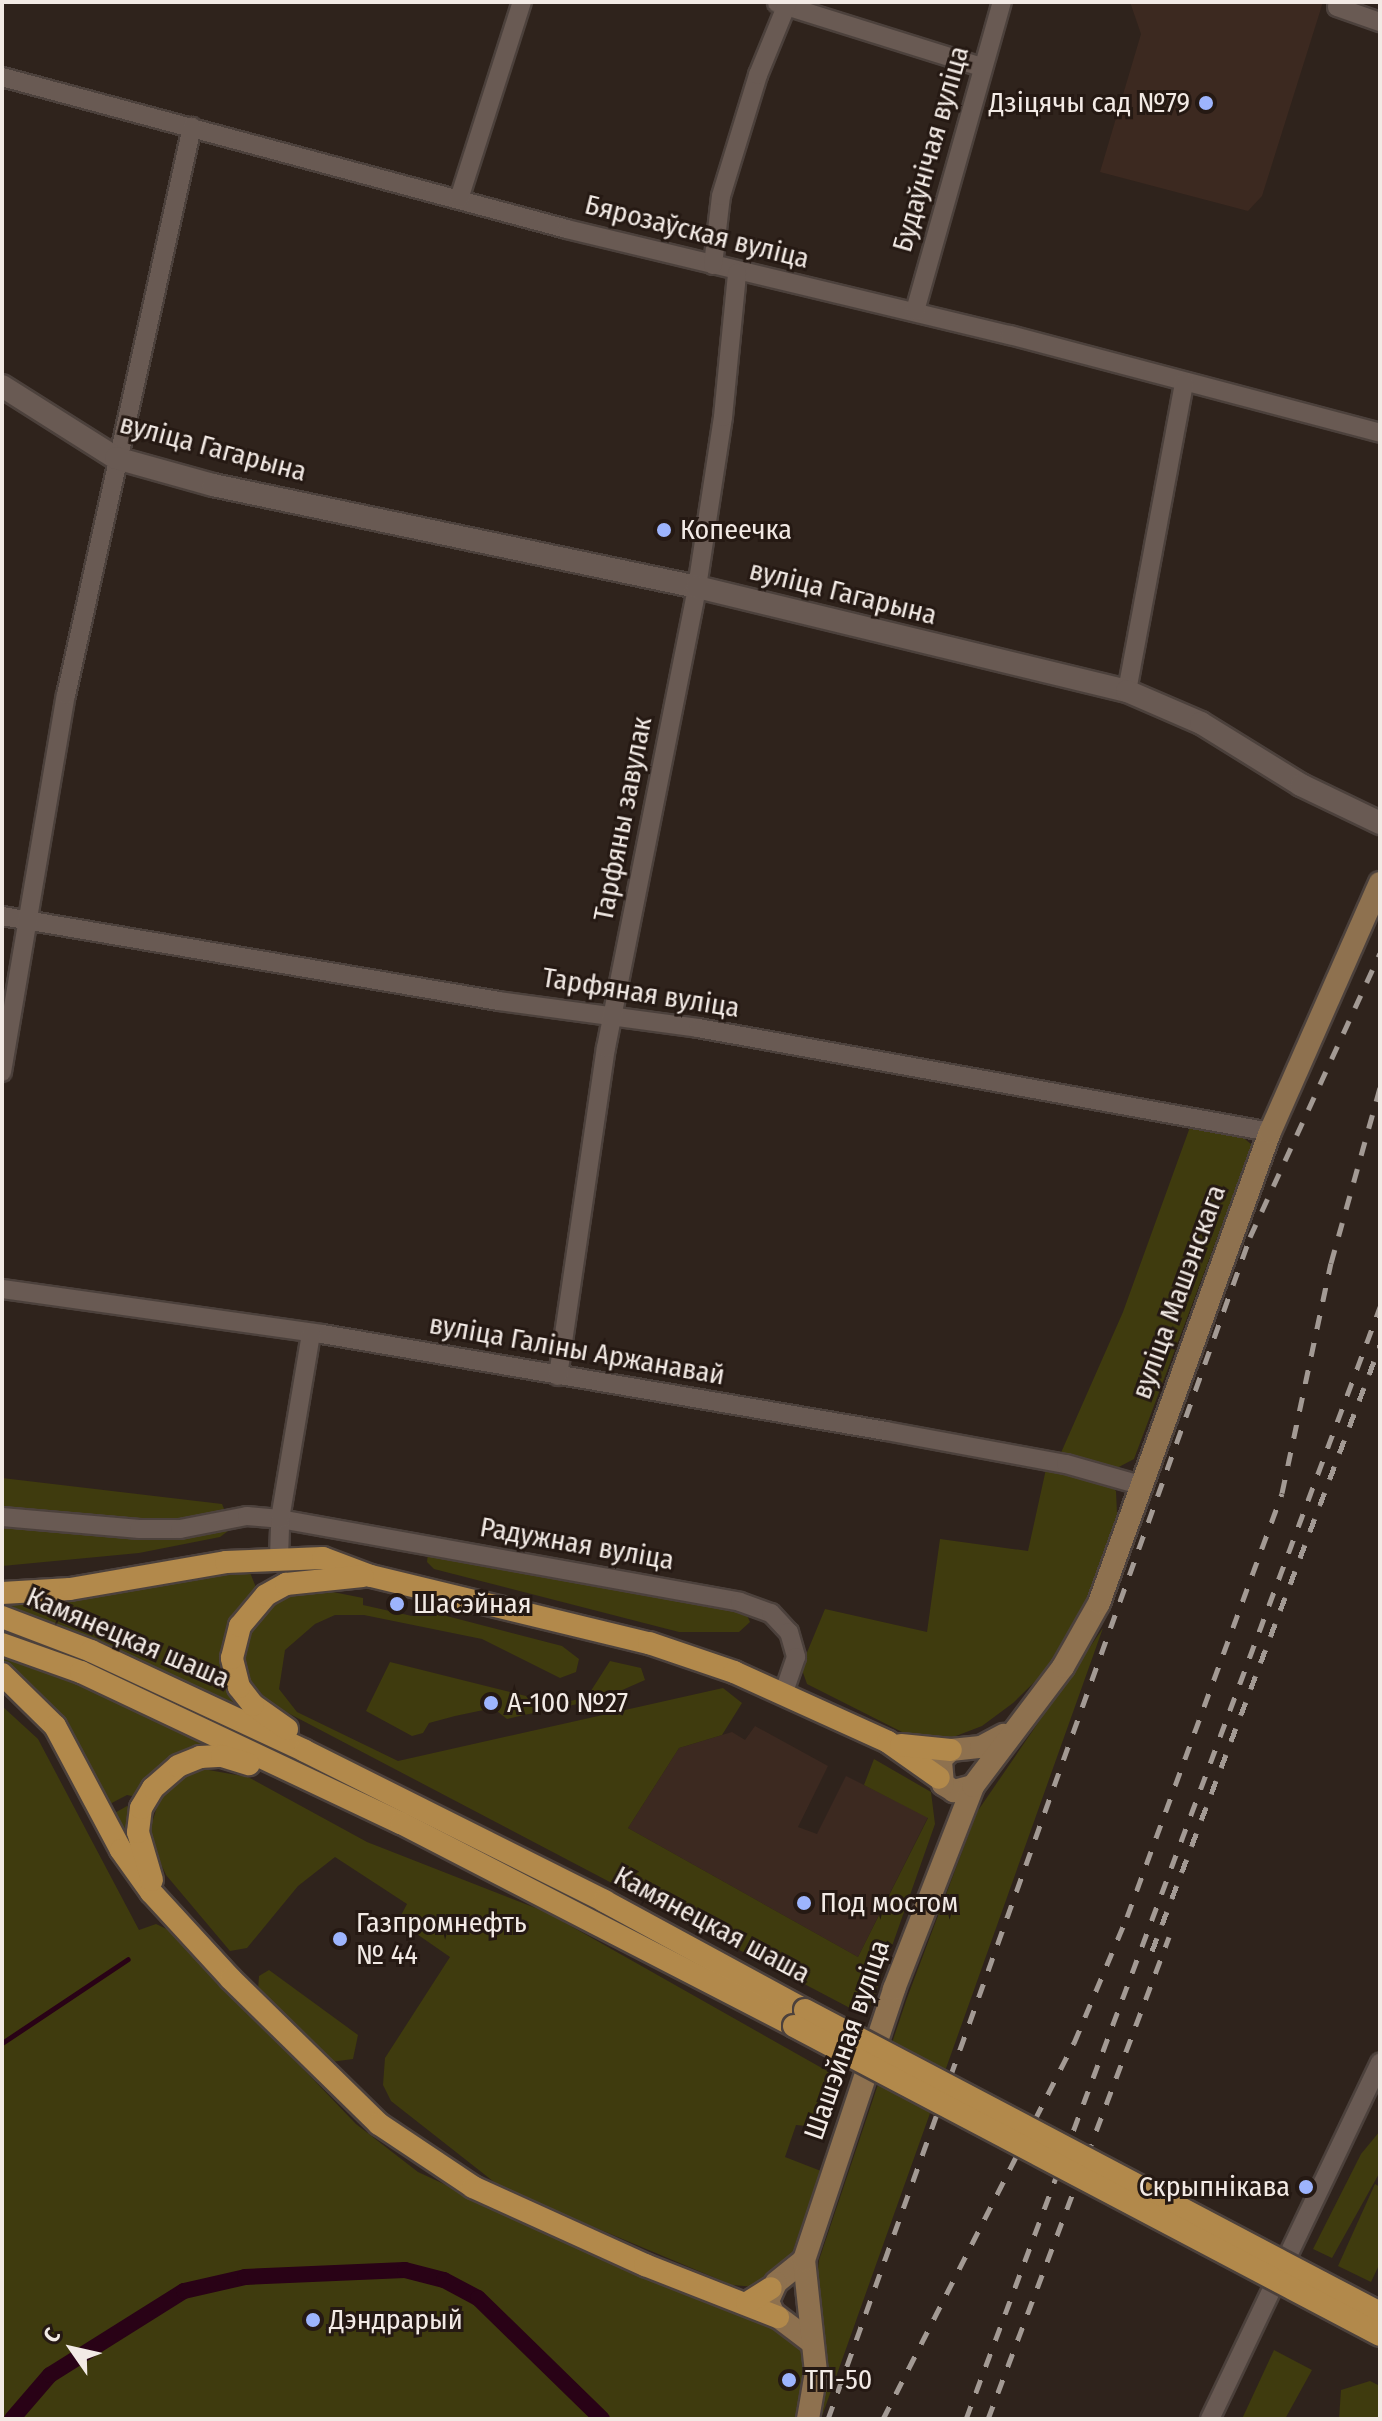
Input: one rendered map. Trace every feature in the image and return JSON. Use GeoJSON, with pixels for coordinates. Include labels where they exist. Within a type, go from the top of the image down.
{"type":"FeatureCollection","features":[{"type":"Feature","properties":{"kind":"main road","name":"вуліца Машэнскага"},"geometry":{"type":"LineString","coordinates":[[949,1842],[976,1781],[1026,1715],[1090,1621],[1270,1132],[1380,883]]}},
{"type":"Feature","properties":{"kind":"main road"},"geometry":{"type":"LineString","coordinates":[[2,1593],[70,1589],[279,1557],[323,1558],[371,1576],[649,1643],[783,1694],[888,1742],[944,1783],[961,1791],[976,1781],[975,1756],[957,1750],[888,1742]]}},
{"type":"Feature","properties":{"kind":"main road"},"geometry":{"type":"LineString","coordinates":[[166,1910],[143,1859],[139,1820],[153,1788],[189,1761],[233,1758],[373,1819],[406,1814],[382,1779],[264,1715],[235,1675],[232,1658],[240,1626],[266,1595],[313,1578],[371,1576]]}},
{"type":"Feature","properties":{"kind":"main road","name":"Камянецкая шаша"},"geometry":{"type":"LineString","coordinates":[[2,1617],[200,1701],[406,1814],[799,2018],[1380,2313]]}},
{"type":"Feature","properties":{"kind":"main road","name":"Камянецкая шаша"},"geometry":{"type":"LineString","coordinates":[[2,1644],[81,1672],[406,1814]]}},
{"type":"Feature","properties":{"kind":"main road"},"geometry":{"type":"LineString","coordinates":[[2,1674],[55,1726],[121,1850],[166,1910],[353,2101],[415,2153],[473,2187],[612,2251],[781,2318],[798,2319],[810,2297],[794,2278],[776,2284],[768,2301],[781,2318],[811,2342]]}},
{"type":"Feature","properties":{"kind":"main road","name":"вуліца Машэнскага"},"geometry":{"type":"LineString","coordinates":[[957,1750],[999,1739],[1026,1715]]}},
{"type":"Feature","properties":{"kind":"main road"},"geometry":{"type":"LineString","coordinates":[[949,1842],[955,1813],[938,1765],[957,1750]]}},
{"type":"Feature","properties":{"kind":"main road","name":"Шашэйная вуліца"},"geometry":{"type":"LineString","coordinates":[[808,2419],[816,2384],[810,2297],[804,2260],[949,1842]]}},
{"type":"Feature","properties":{"kind":"main road","name":"Камянецкая шаша"},"geometry":{"type":"LineString","coordinates":[[799,2018],[1380,2335]]}},
{"type":"Feature","properties":{"kind":"main road"},"geometry":{"type":"LineString","coordinates":[[747,2303],[804,2260]]}},
{"type":"Feature","properties":{"kind":"street"},"geometry":{"type":"LineString","coordinates":[[459,199],[522,2]]}},
{"type":"Feature","properties":{"kind":"street","name":"Будаўнічая вуліца"},"geometry":{"type":"LineString","coordinates":[[915,311],[981,67],[1002,2]]}},
{"type":"Feature","properties":{"kind":"street"},"geometry":{"type":"LineString","coordinates":[[1339,2],[1337,7],[1380,22]]}},
{"type":"Feature","properties":{"kind":"street"},"geometry":{"type":"LineString","coordinates":[[713,265],[721,196],[783,3],[981,67]]}},
{"type":"Feature","properties":{"kind":"street","name":"Бярозаўская вуліца"},"geometry":{"type":"LineString","coordinates":[[2,77],[737,273],[915,311],[1380,433]]}},
{"type":"Feature","properties":{"kind":"street"},"geometry":{"type":"LineString","coordinates":[[2,1072],[26,920],[116,458],[192,127]]}},
{"type":"Feature","properties":{"kind":"street","name":"Тарфяны завулак"},"geometry":{"type":"LineString","coordinates":[[558,1376],[613,1014],[697,587],[723,417],[737,273]]}},
{"type":"Feature","properties":{"kind":"street"},"geometry":{"type":"LineString","coordinates":[[1127,691],[1184,382]]}},
{"type":"Feature","properties":{"kind":"street","name":"вуліца Гагарына"},"geometry":{"type":"LineString","coordinates":[[2,386],[116,458],[213,485],[697,587],[1127,691],[1201,723],[1301,785],[1380,823]]}},
{"type":"Feature","properties":{"kind":"street","name":"Тарфяная вуліца"},"geometry":{"type":"LineString","coordinates":[[2,916],[499,1001],[613,1014],[1270,1132]]}},
{"type":"Feature","properties":{"kind":"street","name":"вуліца Галіны Аржанавай"},"geometry":{"type":"LineString","coordinates":[[2,1289],[311,1334],[558,1376],[1066,1464],[1140,1485]]}},
{"type":"Feature","properties":{"kind":"street"},"geometry":{"type":"LineString","coordinates":[[279,1557],[280,1519],[311,1334]]}},
{"type":"Feature","properties":{"kind":"street","name":"Радужная вуліца"},"geometry":{"type":"LineString","coordinates":[[2,1517],[139,1529],[180,1529],[247,1516],[280,1519],[759,1608],[781,1621],[793,1644],[794,1670],[783,1694]]}},
{"type":"Feature","properties":{"kind":"street"},"geometry":{"type":"LineString","coordinates":[[1210,2419],[1380,2062]]}},
{"type":"Feature","properties":{"kind":"shaded area","name":"Дзіцячы сад №79"},"geometry":{"type":"Polygon","coordinates":[[[1130,2],[1323,2],[1262,196],[1248,211],[1100,172],[1141,34],[1130,2]]]}},
{"type":"Feature","properties":{"kind":"shaded area"},"geometry":{"type":"Polygon","coordinates":[[[1190,1127],[1239,1134],[1252,1145],[1134,1459],[1115,1469],[1060,1455],[1123,1312],[1190,1127]]]}},
{"type":"Feature","properties":{"kind":"shaded area"},"geometry":{"type":"Polygon","coordinates":[[[1046,1469],[1109,1485],[1116,1491],[1117,1514],[1089,1603],[1053,1664],[1013,1703],[982,1726],[943,1741],[904,1733],[807,1684],[801,1667],[825,1609],[927,1632],[940,1539],[1028,1551],[1046,1469]]]}},
{"type":"Feature","properties":{"kind":"shaded area"},"geometry":{"type":"Polygon","coordinates":[[[2,1478],[222,1504],[232,1528],[220,1537],[139,1553],[2,1566],[2,1478]]]}},
{"type":"Feature","properties":{"kind":"shaded area"},"geometry":{"type":"Polygon","coordinates":[[[428,1553],[731,1607],[746,1613],[750,1622],[739,1632],[679,1632],[434,1569],[427,1562],[428,1553]]]}},
{"type":"Feature","properties":{"kind":"shaded area"},"geometry":{"type":"Polygon","coordinates":[[[249,1570],[257,1590],[229,1622],[223,1645],[234,1706],[4,1603],[249,1570]]]}},
{"type":"Feature","properties":{"kind":"shaded area"},"geometry":{"type":"Polygon","coordinates":[[[323,1590],[363,1598],[363,1605],[412,1616],[416,1608],[562,1646],[579,1659],[576,1672],[560,1678],[482,1639],[364,1615],[335,1615],[315,1624],[285,1650],[279,1689],[297,1712],[398,1761],[723,1688],[742,1703],[722,1735],[679,1748],[628,1828],[858,1957],[928,1818],[864,1785],[874,1759],[931,1792],[935,1824],[867,2017],[269,1703],[249,1678],[245,1659],[250,1633],[280,1599],[323,1590]]]}},
{"type":"Feature","properties":{"kind":"shaded area"},"geometry":{"type":"Polygon","coordinates":[[[1103,1628],[821,2419],[817,2419],[828,2385],[816,2285],[819,2260],[907,1998],[977,1812],[1103,1628]]]}},
{"type":"Feature","properties":{"kind":"shaded area"},"geometry":{"type":"Polygon","coordinates":[[[2,1653],[100,1690],[207,1744],[137,1797],[127,1795],[106,1806],[48,1703],[2,1661],[2,1653]]]}},
{"type":"Feature","properties":{"kind":"shaded area"},"geometry":{"type":"Polygon","coordinates":[[[610,1661],[641,1668],[645,1680],[602,1699],[507,1719],[493,1708],[455,1716],[429,1723],[423,1733],[412,1736],[366,1711],[390,1662],[558,1704],[587,1697],[610,1661]]]}},
{"type":"Feature","properties":{"kind":"shaded area"},"geometry":{"type":"Polygon","coordinates":[[[2,1706],[38,1739],[139,1930],[156,1924],[171,1931],[356,2124],[418,2172],[661,2284],[768,2320],[800,2344],[806,2375],[798,2419],[2,2419],[2,1706]]]}},
{"type":"Feature","properties":{"kind":"shaded area"},"geometry":{"type":"Polygon","coordinates":[[[755,1726],[828,1766],[798,1827],[817,1834],[846,1776],[928,1817],[858,1957],[628,1828],[679,1748],[732,1732],[745,1740],[755,1726]]]}},
{"type":"Feature","properties":{"kind":"shaded area"},"geometry":{"type":"Polygon","coordinates":[[[203,1769],[248,1777],[367,1842],[546,1912],[836,2076],[816,2127],[796,2125],[785,2157],[821,2171],[790,2259],[756,2287],[732,2285],[503,2189],[391,2101],[383,2085],[385,2058],[450,1957],[398,1921],[407,1904],[335,1857],[298,1886],[247,1948],[230,1951],[166,1875],[148,1836],[160,1797],[181,1778],[203,1769]]]}},
{"type":"Feature","properties":{"kind":"shaded area"},"geometry":{"type":"Polygon","coordinates":[[[127,1806],[134,1808],[131,1848],[111,1815],[127,1806]]]}},
{"type":"Feature","properties":{"kind":"shaded area"},"geometry":{"type":"Polygon","coordinates":[[[269,1970],[358,2035],[353,2059],[331,2062],[258,1990],[259,1976],[269,1970]]]}},
{"type":"Feature","properties":{"kind":"shaded area"},"geometry":{"type":"Polygon","coordinates":[[[1380,2131],[1380,2172],[1332,2258],[1313,2249],[1361,2154],[1380,2131]]]}},
{"type":"Feature","properties":{"kind":"shaded area"},"geometry":{"type":"Polygon","coordinates":[[[1375,2184],[1380,2187],[1380,2263],[1371,2282],[1338,2266],[1375,2184]]]}},
{"type":"Feature","properties":{"kind":"shaded area"},"geometry":{"type":"Polygon","coordinates":[[[1274,2350],[1312,2370],[1285,2419],[1242,2419],[1274,2350]]]}},
{"type":"Feature","properties":{"kind":"shaded area"},"geometry":{"type":"Polygon","coordinates":[[[1370,2381],[1380,2386],[1380,2419],[1339,2419],[1341,2390],[1370,2381]]]}},
{"type":"Feature","properties":{"kind":"waterway"},"geometry":{"type":"LineString","coordinates":[[2,2043],[128,1959]]}},
{"type":"Feature","properties":{"kind":"waterway"},"geometry":{"type":"LineString","coordinates":[[12,2419],[50,2375],[184,2291],[245,2277],[405,2270],[444,2280],[478,2298],[602,2419]]}},
{"type":"Feature","properties":{"kind":"railway"},"geometry":{"type":"LineString","coordinates":[[828,2419],[1250,1237],[1380,953]]}},
{"type":"Feature","properties":{"kind":"railway"},"geometry":{"type":"LineString","coordinates":[[883,2419],[1074,2043],[1127,1917],[1282,1493],[1331,1263],[1380,1088]]}},
{"type":"Feature","properties":{"kind":"railway"},"geometry":{"type":"LineString","coordinates":[[966,2419],[1380,1307]]}},
{"type":"Feature","properties":{"kind":"railway"},"geometry":{"type":"LineString","coordinates":[[1152,1951],[1380,1345]]}},
{"type":"Feature","properties":{"kind":"railway"},"geometry":{"type":"LineString","coordinates":[[988,2419],[1169,1937]]}},
{"type":"Feature","properties":{"kind":"place","name":"Дзіцячы сад №79"},"geometry":{"type":"Point","coordinates":[1206,103]}},
{"type":"Feature","properties":{"kind":"place","name":"Копеечка"},"geometry":{"type":"Point","coordinates":[664,530]}},
{"type":"Feature","properties":{"kind":"place","name":"Шасэйная"},"geometry":{"type":"Point","coordinates":[397,1604]}},
{"type":"Feature","properties":{"kind":"place","name":"А-100 №27"},"geometry":{"type":"Point","coordinates":[491,1703]}},
{"type":"Feature","properties":{"kind":"place","name":"Под мостом"},"geometry":{"type":"Point","coordinates":[804,1903]}},
{"type":"Feature","properties":{"kind":"place","name":"Газпромнефть № 44"},"geometry":{"type":"Point","coordinates":[340,1939]}},
{"type":"Feature","properties":{"kind":"place","name":"Скрыпнікава"},"geometry":{"type":"Point","coordinates":[1306,2187]}},
{"type":"Feature","properties":{"kind":"place","name":"Дэндрарый"},"geometry":{"type":"Point","coordinates":[313,2320]}},
{"type":"Feature","properties":{"kind":"place","name":"ТП-50"},"geometry":{"type":"Point","coordinates":[789,2380]}}]}
